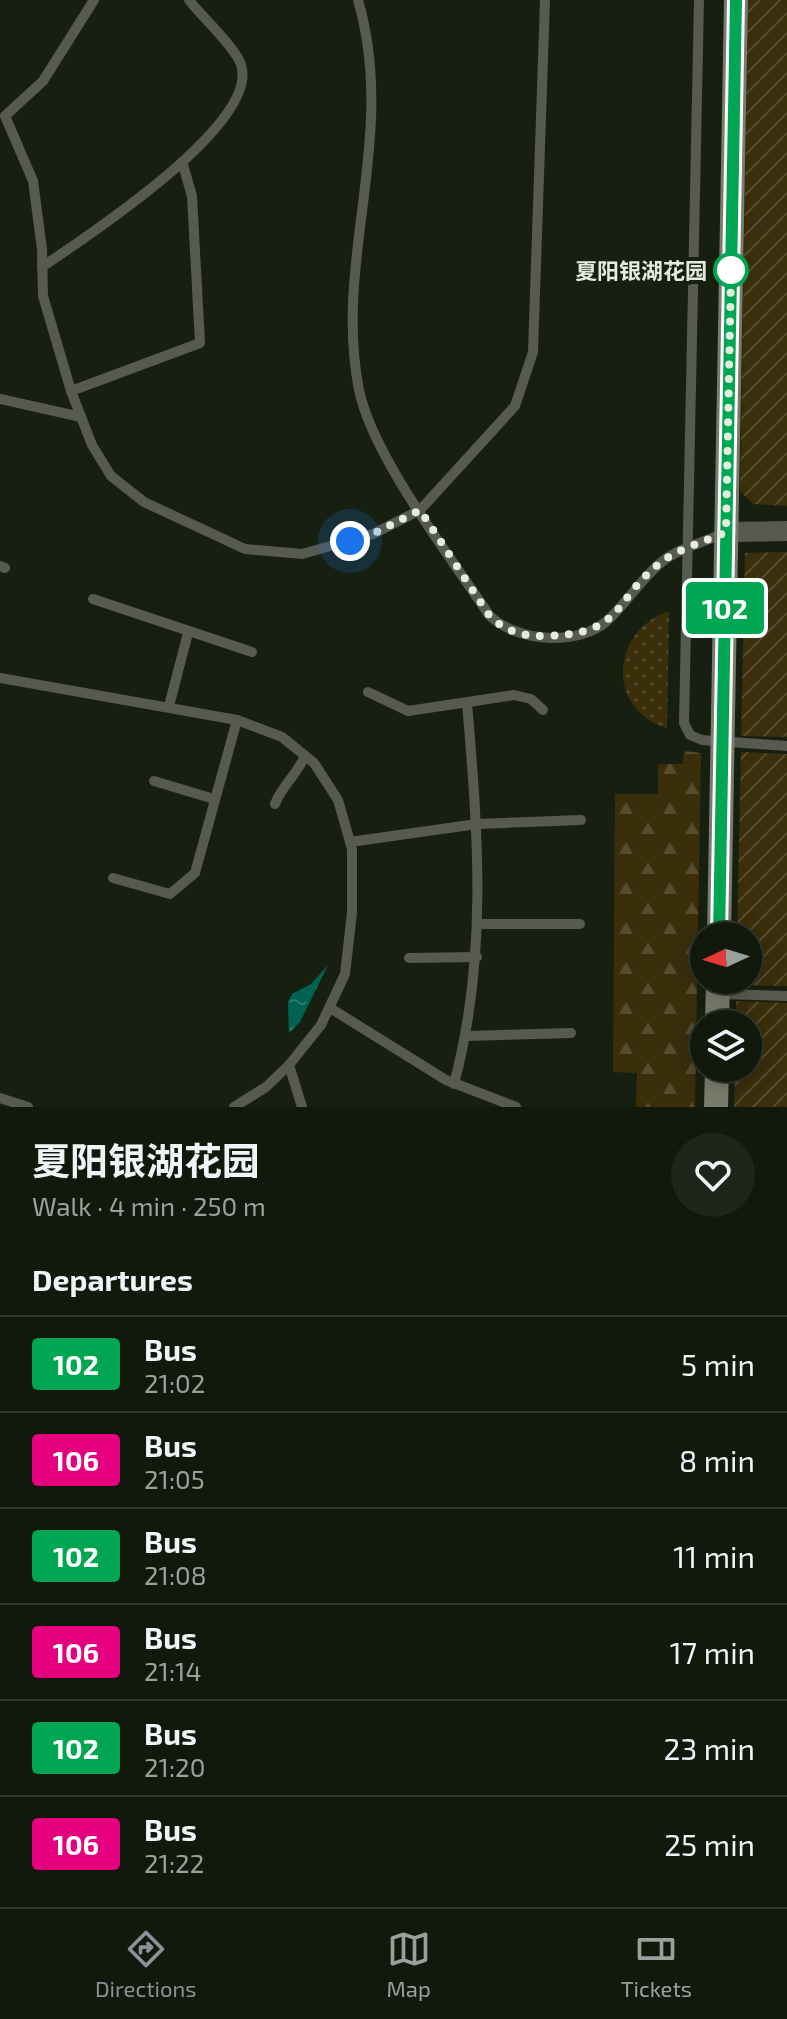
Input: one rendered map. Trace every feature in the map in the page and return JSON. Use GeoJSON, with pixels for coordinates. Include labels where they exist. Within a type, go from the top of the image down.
{"type":"FeatureCollection","features":[{"type":"Feature","properties":{"kind":"street"},"geometry":{"type":"LineString","coordinates":[[719,922],[736,0]]}},
{"type":"Feature","properties":{"kind":"street"},"geometry":{"type":"LineString","coordinates":[[726,532],[787,531]]}},
{"type":"Feature","properties":{"kind":"street"},"geometry":{"type":"LineString","coordinates":[[716,1107],[717,1082]]}},
{"type":"Feature","properties":{"kind":"lane"},"geometry":{"type":"LineString","coordinates":[[94,0],[43,81],[5,116],[33,181],[43,296],[71,391],[92,445],[111,476],[144,502],[245,549],[302,554],[373,534],[420,510],[515,406],[533,352],[545,0]]}},
{"type":"Feature","properties":{"kind":"lane"},"geometry":{"type":"LineString","coordinates":[[42,267],[183,165],[237,98],[242,82],[240,63],[189,0]]}},
{"type":"Feature","properties":{"kind":"lane"},"geometry":{"type":"LineString","coordinates":[[358,0],[374,78],[374,116],[353,298],[354,351],[360,393],[374,433],[489,615],[499,626],[525,635],[590,632],[606,622],[665,559],[726,532]]}},
{"type":"Feature","properties":{"kind":"lane"},"geometry":{"type":"LineString","coordinates":[[699,0],[684,723],[690,735],[722,744],[787,746]]}},
{"type":"Feature","properties":{"kind":"lane"},"geometry":{"type":"LineString","coordinates":[[71,391],[200,343],[192,196],[183,165]]}},
{"type":"Feature","properties":{"kind":"lane"},"geometry":{"type":"LineString","coordinates":[[0,399],[81,417]]}},
{"type":"Feature","properties":{"kind":"lane"},"geometry":{"type":"LineString","coordinates":[[93,599],[252,652]]}},
{"type":"Feature","properties":{"kind":"lane"},"geometry":{"type":"LineString","coordinates":[[169,706],[188,633]]}},
{"type":"Feature","properties":{"kind":"lane"},"geometry":{"type":"LineString","coordinates":[[0,678],[237,720],[282,737],[314,763],[338,800],[350,842],[350,949],[345,974],[330,1008],[289,1065],[266,1087],[234,1107]]}},
{"type":"Feature","properties":{"kind":"lane"},"geometry":{"type":"LineString","coordinates":[[368,692],[408,711],[514,695],[531,699],[543,710]]}},
{"type":"Feature","properties":{"kind":"lane"},"geometry":{"type":"LineString","coordinates":[[454,1084],[467,1036],[477,957],[477,824],[467,703]]}},
{"type":"Feature","properties":{"kind":"lane"},"geometry":{"type":"LineString","coordinates":[[113,878],[170,894],[195,873],[237,720]]}},
{"type":"Feature","properties":{"kind":"lane"},"geometry":{"type":"LineString","coordinates":[[275,804],[280,790],[294,779],[305,756]]}},
{"type":"Feature","properties":{"kind":"lane"},"geometry":{"type":"LineString","coordinates":[[154,781],[214,799]]}},
{"type":"Feature","properties":{"kind":"lane"},"geometry":{"type":"LineString","coordinates":[[350,842],[477,824],[581,820]]}},
{"type":"Feature","properties":{"kind":"lane"},"geometry":{"type":"LineString","coordinates":[[477,924],[580,924]]}},
{"type":"Feature","properties":{"kind":"lane"},"geometry":{"type":"LineString","coordinates":[[409,958],[477,957]]}},
{"type":"Feature","properties":{"kind":"lane"},"geometry":{"type":"LineString","coordinates":[[762,993],[787,996]]}},
{"type":"Feature","properties":{"kind":"lane"},"geometry":{"type":"LineString","coordinates":[[330,1008],[454,1084],[516,1107]]}},
{"type":"Feature","properties":{"kind":"lane"},"geometry":{"type":"LineString","coordinates":[[467,1036],[571,1033]]}},
{"type":"Feature","properties":{"kind":"lane"},"geometry":{"type":"LineString","coordinates":[[289,1065],[302,1107]]}},
{"type":"Feature","properties":{"kind":"lane"},"geometry":{"type":"LineString","coordinates":[[0,1098],[16,1106],[28,1107]]}},
{"type":"Feature","properties":{"kind":"green space"},"geometry":{"type":"Polygon","coordinates":[[[748,0],[787,0],[787,506],[753,504],[740,491],[748,0]]]}},
{"type":"Feature","properties":{"kind":"green space"},"geometry":{"type":"Polygon","coordinates":[[[787,552],[787,737],[741,736],[745,553],[787,552]]]}},
{"type":"Feature","properties":{"kind":"green space"},"geometry":{"type":"Polygon","coordinates":[[[669,611],[667,728],[647,719],[633,705],[625,688],[623,670],[627,652],[636,635],[650,621],[669,611]]]}},
{"type":"Feature","properties":{"kind":"green space"},"geometry":{"type":"Polygon","coordinates":[[[684,751],[701,753],[698,922],[690,922],[690,994],[697,994],[697,1010],[690,1010],[690,1082],[695,1082],[695,1107],[636,1107],[637,1073],[613,1072],[615,794],[658,794],[658,764],[683,764],[684,751]]]}},
{"type":"Feature","properties":{"kind":"green space"},"geometry":{"type":"Polygon","coordinates":[[[741,752],[787,754],[787,986],[762,986],[762,922],[737,922],[741,752]]]}},
{"type":"Feature","properties":{"kind":"green space"},"geometry":{"type":"Polygon","coordinates":[[[736,1001],[787,1003],[787,1107],[734,1107],[735,1082],[762,1082],[762,1010],[736,1010],[736,1001]]]}},
{"type":"Feature","properties":{"kind":"water"},"geometry":{"type":"Polygon","coordinates":[[[328,965],[300,1022],[289,1033],[288,1002],[292,994],[311,984],[328,965]]]}},
{"type":"Feature","properties":{"kind":"bus line","name":"102"},"geometry":{"type":"LineString","coordinates":[[719,922],[736,0]]}},
{"type":"Feature","properties":{"kind":"place","name":"夏阳银湖花园"},"geometry":{"type":"Point","coordinates":[731,270]}},
{"type":"Feature","properties":{"kind":"route"},"geometry":{"type":"LineString","coordinates":[[350,541],[373,534],[420,510],[499,626],[541,637],[590,632],[606,622],[640,582],[665,559],[726,532],[731,270]]}}]}
